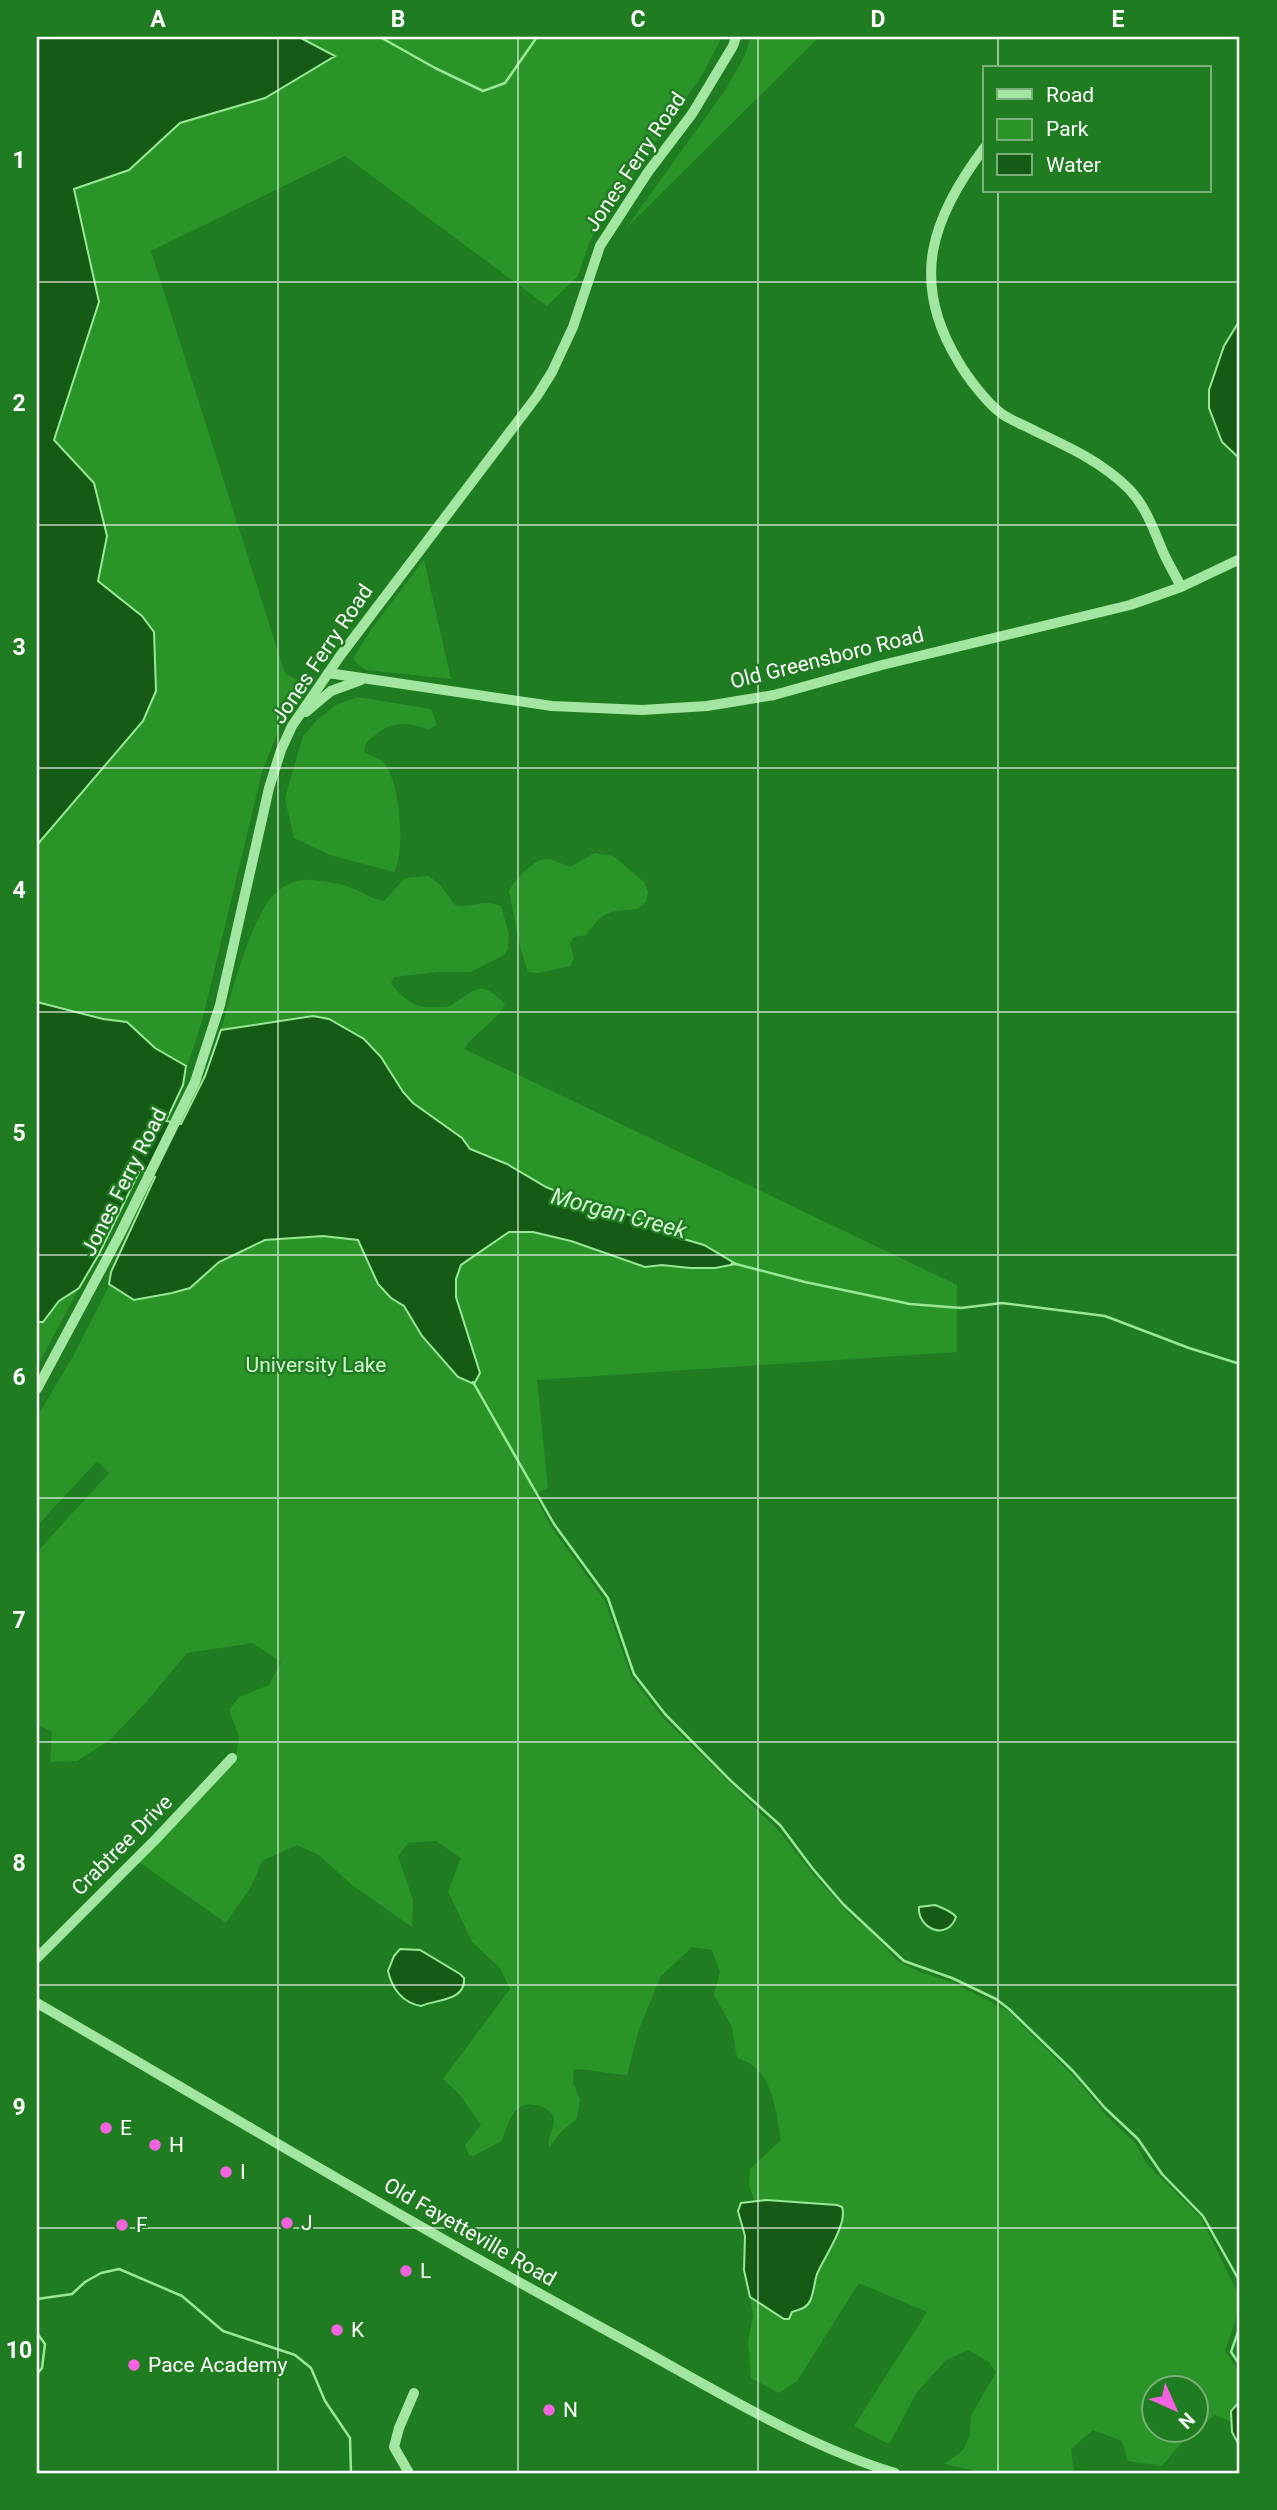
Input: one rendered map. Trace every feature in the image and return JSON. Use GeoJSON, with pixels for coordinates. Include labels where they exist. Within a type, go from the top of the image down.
{"type":"FeatureCollection","features":[{"type":"Feature","properties":{"kind":"street","name":"Jones Ferry Road"},"geometry":{"type":"LineString","coordinates":[[37,1388],[119,1236],[195,1082],[220,1005],[269,788],[292,726],[328,673],[537,397],[573,327],[605,237],[648,172],[692,114],[736,37]]}},
{"type":"Feature","properties":{"kind":"street"},"geometry":{"type":"LineString","coordinates":[[983,150],[945,207],[936,234],[932,263],[933,292],[947,343],[964,371],[1001,414],[1090,458],[1109,470],[1129,490],[1153,525],[1181,587]]}},
{"type":"Feature","properties":{"kind":"street","name":"Old Greensboro Road"},"geometry":{"type":"LineString","coordinates":[[328,673],[584,709],[642,710],[706,706],[774,695],[928,653],[1095,615],[1181,587],[1240,559]]}},
{"type":"Feature","properties":{"kind":"street"},"geometry":{"type":"LineString","coordinates":[[292,726],[331,691],[366,678]]}},
{"type":"Feature","properties":{"kind":"street","name":"Crabtree Drive"},"geometry":{"type":"LineString","coordinates":[[37,1958],[157,1838],[232,1758]]}},
{"type":"Feature","properties":{"kind":"street","name":"Old Fayetteville Road"},"geometry":{"type":"LineString","coordinates":[[37,2003],[523,2285],[796,2433],[845,2456],[895,2473]]}},
{"type":"Feature","properties":{"kind":"street"},"geometry":{"type":"LineString","coordinates":[[409,2473],[394,2447],[414,2393]]}},
{"type":"Feature","properties":{"kind":"green space"},"geometry":{"type":"Polygon","coordinates":[[[37,37],[722,37],[702,75],[603,217],[589,243],[578,276],[547,306],[345,156],[151,251],[285,674],[305,683],[285,714],[262,772],[202,1021],[187,1067],[79,1288],[37,1367],[37,37]]]}},
{"type":"Feature","properties":{"kind":"green space"},"geometry":{"type":"Polygon","coordinates":[[[751,37],[819,37],[626,228],[726,89],[744,57],[751,37]]]}},
{"type":"Feature","properties":{"kind":"green space"},"geometry":{"type":"Polygon","coordinates":[[[424,560],[451,679],[366,670],[353,658],[424,560]]]}},
{"type":"Feature","properties":{"kind":"green space"},"geometry":{"type":"Polygon","coordinates":[[[357,697],[431,709],[437,725],[429,729],[395,725],[382,730],[366,743],[364,753],[382,761],[390,772],[394,785],[400,817],[400,849],[394,872],[330,855],[294,838],[285,798],[303,736],[318,719],[336,705],[357,697]]]}},
{"type":"Feature","properties":{"kind":"green space"},"geometry":{"type":"Polygon","coordinates":[[[595,853],[613,856],[644,882],[648,892],[646,902],[638,909],[608,913],[597,921],[586,935],[574,937],[570,944],[574,959],[570,966],[538,973],[528,972],[509,891],[526,870],[543,859],[554,860],[570,867],[595,853]]]}},
{"type":"Feature","properties":{"kind":"green space"},"geometry":{"type":"Polygon","coordinates":[[[429,876],[441,886],[455,905],[488,903],[501,906],[509,934],[508,949],[504,955],[470,972],[437,972],[394,977],[391,983],[405,999],[416,1005],[429,1007],[450,1006],[479,989],[497,996],[505,1004],[464,1049],[957,1285],[957,1352],[537,1380],[548,1488],[534,1494],[551,1527],[605,1601],[631,1676],[662,1717],[779,1831],[853,1918],[869,1930],[899,1962],[952,1982],[1008,2011],[1076,2079],[1108,2117],[1136,2144],[1146,2163],[1201,2218],[1239,2295],[1240,2307],[1225,2351],[1240,2373],[1240,2401],[1231,2411],[1232,2422],[1215,2415],[1210,2419],[1210,2374],[1140,2374],[1140,2444],[1181,2444],[1162,2466],[1128,2461],[1122,2441],[1093,2430],[1071,2449],[1074,2473],[984,2473],[945,2464],[963,2450],[970,2435],[971,2415],[996,2373],[989,2362],[968,2350],[946,2360],[917,2392],[889,2444],[854,2426],[927,2312],[859,2283],[797,2381],[779,2393],[751,2378],[748,2342],[753,2316],[750,2297],[784,2319],[810,2302],[816,2276],[842,2224],[804,2202],[755,2201],[749,2186],[750,2169],[781,2140],[779,2128],[774,2103],[765,2080],[758,2070],[737,2058],[732,2027],[714,1995],[720,1972],[712,1950],[692,1947],[661,1976],[639,2029],[627,2075],[574,2069],[573,2083],[580,2099],[577,2118],[561,2132],[549,2148],[553,2116],[543,2107],[528,2104],[512,2115],[502,2141],[473,2156],[469,2155],[465,2145],[481,2125],[459,2094],[443,2079],[510,1989],[500,1968],[472,1942],[448,1891],[461,1858],[436,1841],[408,1843],[398,1856],[413,1900],[412,1927],[352,1885],[319,1855],[297,1845],[262,1861],[252,1885],[226,1923],[139,1862],[235,1763],[239,1736],[229,1710],[239,1697],[269,1685],[281,1662],[253,1643],[187,1653],[111,1739],[77,1761],[50,1762],[52,1732],[37,1724],[37,1552],[109,1473],[97,1461],[37,1526],[37,1417],[75,1353],[202,1102],[227,1030],[221,1030],[243,956],[250,936],[268,903],[285,886],[307,880],[340,884],[384,901],[405,878],[429,876]]]}},
{"type":"Feature","properties":{"kind":"water"},"geometry":{"type":"Polygon","coordinates":[[[37,37],[299,37],[335,56],[265,98],[180,123],[129,170],[74,189],[99,302],[54,440],[94,483],[107,536],[98,581],[142,616],[154,632],[156,691],[143,721],[37,845],[37,37]]]}},
{"type":"Feature","properties":{"kind":"water"},"geometry":{"type":"Polygon","coordinates":[[[1240,320],[1240,459],[1222,442],[1209,408],[1209,390],[1224,346],[1240,320]]]}},
{"type":"Feature","properties":{"kind":"water","name":"University Lake"},"geometry":{"type":"Polygon","coordinates":[[[37,1002],[103,1019],[127,1022],[155,1048],[186,1066],[183,1085],[166,1121],[181,1124],[205,1076],[221,1030],[313,1016],[329,1019],[364,1039],[381,1057],[413,1103],[462,1138],[470,1149],[507,1164],[546,1187],[603,1205],[670,1235],[704,1245],[736,1264],[715,1268],[662,1265],[645,1267],[571,1241],[533,1232],[509,1232],[461,1265],[456,1279],[456,1297],[480,1373],[474,1384],[458,1377],[422,1336],[404,1306],[391,1298],[378,1284],[358,1240],[323,1236],[265,1240],[219,1262],[190,1288],[134,1300],[109,1284],[111,1272],[155,1177],[140,1170],[99,1254],[79,1288],[59,1301],[43,1322],[37,1322],[37,1002]]]}},
{"type":"Feature","properties":{"kind":"water"},"geometry":{"type":"Polygon","coordinates":[[[935,1905],[956,1917],[946,1929],[933,1929],[923,1921],[919,1907],[935,1905]]]}},
{"type":"Feature","properties":{"kind":"water"},"geometry":{"type":"Polygon","coordinates":[[[400,1949],[420,1950],[460,1974],[464,1978],[460,1991],[449,1998],[421,2006],[409,2002],[395,1989],[388,1971],[400,1949]]]}},
{"type":"Feature","properties":{"kind":"water"},"geometry":{"type":"Polygon","coordinates":[[[766,2200],[842,2207],[839,2231],[817,2274],[810,2301],[805,2307],[792,2312],[789,2319],[784,2319],[750,2297],[744,2270],[745,2236],[738,2211],[741,2203],[766,2200]]]}},
{"type":"Feature","properties":{"kind":"water"},"geometry":{"type":"Polygon","coordinates":[[[1240,2401],[1240,2447],[1232,2432],[1231,2411],[1240,2401]]]}},
{"type":"Feature","properties":{"kind":"waterway"},"geometry":{"type":"LineString","coordinates":[[380,37],[483,91],[505,83],[537,37]]}},
{"type":"Feature","properties":{"kind":"waterway","name":"Morgan Creek"},"geometry":{"type":"LineString","coordinates":[[732,1263],[805,1282],[910,1304],[961,1308],[1002,1303],[1105,1316],[1240,1364]]}},
{"type":"Feature","properties":{"kind":"waterway"},"geometry":{"type":"LineString","coordinates":[[473,1382],[554,1524],[608,1598],[634,1674],[665,1714],[731,1781],[780,1825],[843,1904],[904,1961],[952,1978],[996,1999],[1073,2071],[1105,2108],[1138,2139],[1162,2174],[1203,2216],[1240,2282]]}},
{"type":"Feature","properties":{"kind":"waterway"},"geometry":{"type":"LineString","coordinates":[[37,2299],[72,2294],[101,2273],[119,2269],[182,2296],[223,2331],[295,2355],[311,2368],[325,2401],[350,2438],[351,2473]]}},
{"type":"Feature","properties":{"kind":"waterway"},"geometry":{"type":"LineString","coordinates":[[1240,2326],[1231,2352],[1240,2365]]}},
{"type":"Feature","properties":{"kind":"waterway"},"geometry":{"type":"LineString","coordinates":[[37,2333],[45,2344],[42,2368],[37,2374]]}},
{"type":"Feature","properties":{"kind":"place","name":"E"},"geometry":{"type":"Point","coordinates":[106,2128]}},
{"type":"Feature","properties":{"kind":"place","name":"H"},"geometry":{"type":"Point","coordinates":[155,2145]}},
{"type":"Feature","properties":{"kind":"place","name":"I"},"geometry":{"type":"Point","coordinates":[226,2172]}},
{"type":"Feature","properties":{"kind":"place","name":"J"},"geometry":{"type":"Point","coordinates":[287,2223]}},
{"type":"Feature","properties":{"kind":"place","name":"F"},"geometry":{"type":"Point","coordinates":[122,2225]}},
{"type":"Feature","properties":{"kind":"place","name":"L"},"geometry":{"type":"Point","coordinates":[406,2271]}},
{"type":"Feature","properties":{"kind":"place","name":"K"},"geometry":{"type":"Point","coordinates":[337,2330]}},
{"type":"Feature","properties":{"kind":"place","name":"Pace Academy"},"geometry":{"type":"Point","coordinates":[134,2365]}},
{"type":"Feature","properties":{"kind":"place","name":"N"},"geometry":{"type":"Point","coordinates":[549,2410]}}]}
